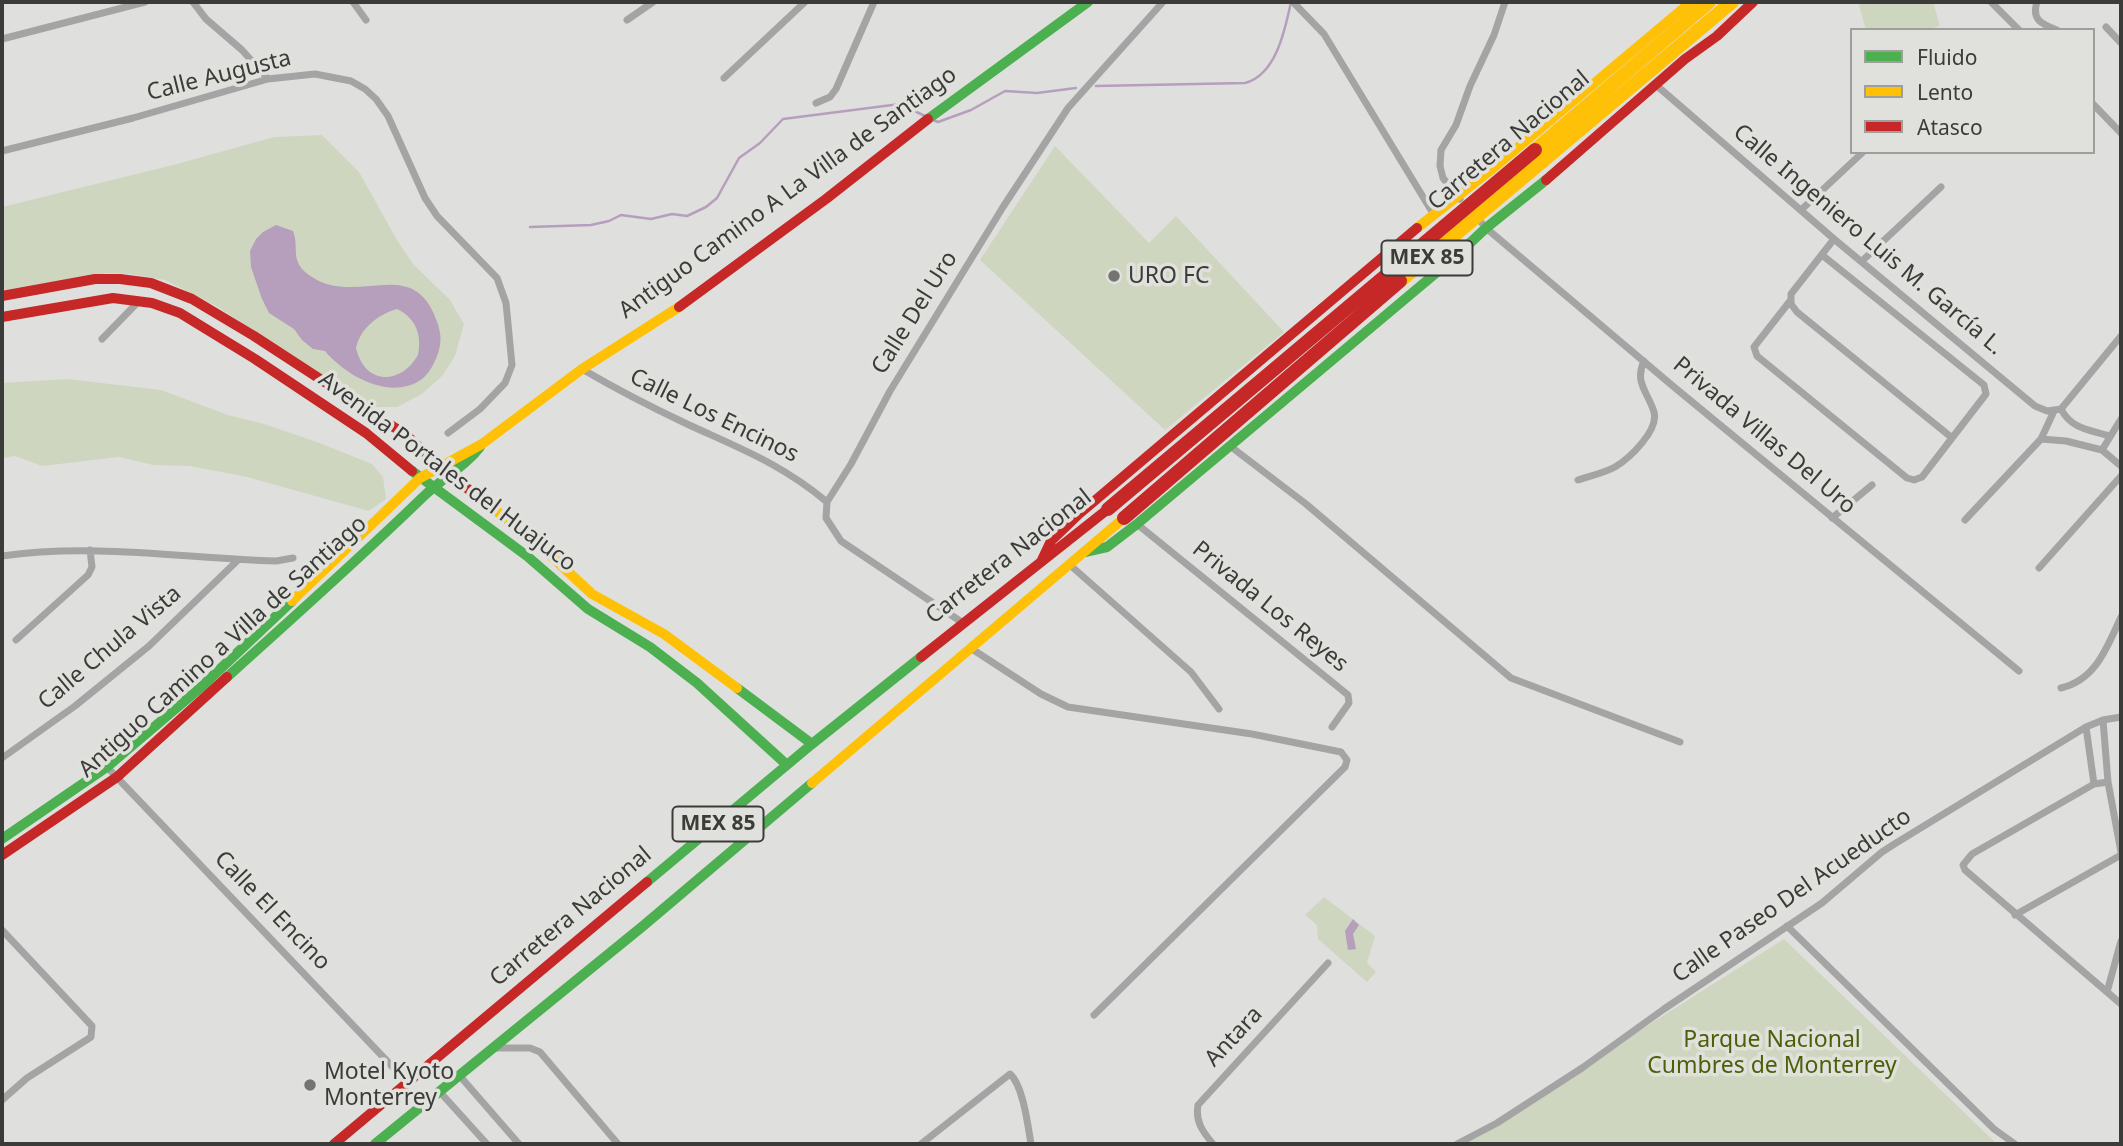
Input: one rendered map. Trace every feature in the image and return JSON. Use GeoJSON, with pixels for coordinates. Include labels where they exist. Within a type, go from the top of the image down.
{"type":"FeatureCollection","features":[{"type":"Feature","properties":{"kind":"main road","name":"Antiguo Camino A La Villa de Santiago"},"geometry":{"type":"LineString","coordinates":[[2,839],[112,772],[200,688],[427,483],[444,470],[470,460],[482,444],[582,369],[721,276],[826,199],[929,118],[1088,2]]}},
{"type":"Feature","properties":{"kind":"main road","name":"MEX 85"},"geometry":{"type":"LineString","coordinates":[[1040,562],[1060,530],[1429,218],[1497,165],[1691,2]]}},
{"type":"Feature","properties":{"kind":"main road","name":"Carretera Nacional"},"geometry":{"type":"LineString","coordinates":[[334,1144],[812,744],[1108,509],[1709,2]]}},
{"type":"Feature","properties":{"kind":"main road","name":"Carretera Nacional"},"geometry":{"type":"LineString","coordinates":[[375,1144],[643,926],[1085,552],[1131,521],[1420,264],[1732,2]]}},
{"type":"Feature","properties":{"kind":"main road","name":"MEX 85"},"geometry":{"type":"LineString","coordinates":[[1131,521],[1230,446],[1486,228],[1524,200],[1656,85],[1717,36],[1753,2]]}},
{"type":"Feature","properties":{"kind":"main road"},"geometry":{"type":"LineString","coordinates":[[1497,165],[1492,182],[1500,197],[1516,202],[1524,200]]}},
{"type":"Feature","properties":{"kind":"main road","name":"MEX 85"},"geometry":{"type":"LineString","coordinates":[[1429,218],[1453,240],[1455,257]]}},
{"type":"Feature","properties":{"kind":"main road","name":"Avenida Portales del Huajuco"},"geometry":{"type":"LineString","coordinates":[[2,296],[95,279],[151,282],[192,299],[405,435],[444,470],[537,544],[592,594],[664,634],[712,667],[812,744]]}},
{"type":"Feature","properties":{"kind":"main road","name":"Avenida Portales del Huajuco"},"geometry":{"type":"LineString","coordinates":[[2,317],[113,298],[169,308],[180,313],[373,439],[427,483],[527,556],[588,609],[650,647],[697,683],[787,765]]}},
{"type":"Feature","properties":{"kind":"main road"},"geometry":{"type":"LineString","coordinates":[[373,439],[385,422]]}},
{"type":"Feature","properties":{"kind":"main road"},"geometry":{"type":"LineString","coordinates":[[697,683],[712,667]]}},
{"type":"Feature","properties":{"kind":"main road","name":"Antiguo Camino a Villa de Santiago"},"geometry":{"type":"LineString","coordinates":[[2,855],[112,772]]}},
{"type":"Feature","properties":{"kind":"street"},"geometry":{"type":"LineString","coordinates":[[2,39],[145,2]]}},
{"type":"Feature","properties":{"kind":"street"},"geometry":{"type":"LineString","coordinates":[[193,2],[206,19],[242,50],[268,79]]}},
{"type":"Feature","properties":{"kind":"street"},"geometry":{"type":"LineString","coordinates":[[353,2],[366,20]]}},
{"type":"Feature","properties":{"kind":"street"},"geometry":{"type":"LineString","coordinates":[[627,19],[653,2]]}},
{"type":"Feature","properties":{"kind":"street"},"geometry":{"type":"LineString","coordinates":[[724,78],[805,2]]}},
{"type":"Feature","properties":{"kind":"street"},"geometry":{"type":"LineString","coordinates":[[817,103],[830,97],[836,89],[874,2]]}},
{"type":"Feature","properties":{"kind":"street","name":"Calle Del Uro"},"geometry":{"type":"LineString","coordinates":[[827,502],[897,379],[1003,207],[1068,108],[1163,2]]}},
{"type":"Feature","properties":{"kind":"street"},"geometry":{"type":"LineString","coordinates":[[1457,196],[1443,178],[1440,166],[1441,150],[1456,125],[1505,2]]}},
{"type":"Feature","properties":{"kind":"street"},"geometry":{"type":"LineString","coordinates":[[1991,2],[2017,28]]}},
{"type":"Feature","properties":{"kind":"street"},"geometry":{"type":"LineString","coordinates":[[2037,2],[2037,19],[2052,28]]}},
{"type":"Feature","properties":{"kind":"street"},"geometry":{"type":"LineString","coordinates":[[1295,4],[1324,34],[1429,218]]}},
{"type":"Feature","properties":{"kind":"street"},"geometry":{"type":"LineString","coordinates":[[2106,27],[2121,43]]}},
{"type":"Feature","properties":{"kind":"street","name":"Calle Augusta"},"geometry":{"type":"LineString","coordinates":[[2,151],[133,118],[268,79],[315,74],[351,81],[365,89],[388,116],[425,198],[437,216],[497,278],[506,303],[512,365],[505,383],[480,409],[448,433]]}},
{"type":"Feature","properties":{"kind":"street","name":"Calle Ingeniero Luis M. García L."},"geometry":{"type":"LineString","coordinates":[[1656,85],[1834,239],[2035,405],[2047,411],[2057,410]]}},
{"type":"Feature","properties":{"kind":"street"},"geometry":{"type":"LineString","coordinates":[[2095,106],[2121,132]]}},
{"type":"Feature","properties":{"kind":"street"},"geometry":{"type":"LineString","coordinates":[[1801,210],[1861,154]]}},
{"type":"Feature","properties":{"kind":"street"},"geometry":{"type":"LineString","coordinates":[[1862,261],[1941,187]]}},
{"type":"Feature","properties":{"kind":"street","name":"MEX 85"},"geometry":{"type":"LineString","coordinates":[[1457,196],[1486,228]]}},
{"type":"Feature","properties":{"kind":"street","name":"Privada Villas Del Uro"},"geometry":{"type":"LineString","coordinates":[[1486,228],[2019,671]]}},
{"type":"Feature","properties":{"kind":"street"},"geometry":{"type":"LineString","coordinates":[[1822,255],[1984,384],[1986,394],[1922,477],[1914,480],[1907,478],[1758,356],[1754,346],[1790,301],[1791,294],[1834,239]]}},
{"type":"Feature","properties":{"kind":"street"},"geometry":{"type":"LineString","coordinates":[[1790,301],[1797,312],[1951,437]]}},
{"type":"Feature","properties":{"kind":"street"},"geometry":{"type":"LineString","coordinates":[[102,339],[138,302]]}},
{"type":"Feature","properties":{"kind":"street"},"geometry":{"type":"LineString","coordinates":[[1965,520],[2041,439],[2057,410],[2121,336]]}},
{"type":"Feature","properties":{"kind":"street"},"geometry":{"type":"LineString","coordinates":[[1578,480],[1614,468],[1652,431],[1654,412],[1640,381],[1639,372],[1643,361]]}},
{"type":"Feature","properties":{"kind":"street","name":"Calle Los Encinos"},"geometry":{"type":"LineString","coordinates":[[582,369],[660,412],[785,470],[827,502]]}},
{"type":"Feature","properties":{"kind":"street"},"geometry":{"type":"LineString","coordinates":[[2057,410],[2076,426],[2110,436]]}},
{"type":"Feature","properties":{"kind":"street"},"geometry":{"type":"LineString","coordinates":[[2102,450],[2121,419]]}},
{"type":"Feature","properties":{"kind":"street"},"geometry":{"type":"LineString","coordinates":[[2066,441],[2076,426]]}},
{"type":"Feature","properties":{"kind":"street"},"geometry":{"type":"LineString","coordinates":[[2041,439],[2066,441],[2102,450],[2121,466]]}},
{"type":"Feature","properties":{"kind":"street"},"geometry":{"type":"LineString","coordinates":[[1230,446],[1316,512],[1511,678],[1680,742]]}},
{"type":"Feature","properties":{"kind":"street"},"geometry":{"type":"LineString","coordinates":[[2039,568],[2121,476]]}},
{"type":"Feature","properties":{"kind":"street"},"geometry":{"type":"LineString","coordinates":[[1832,518],[1872,485]]}},
{"type":"Feature","properties":{"kind":"street"},"geometry":{"type":"LineString","coordinates":[[827,502],[826,518],[841,541],[963,623]]}},
{"type":"Feature","properties":{"kind":"street","name":"Privada Los Reyes"},"geometry":{"type":"LineString","coordinates":[[1131,521],[1348,695],[1349,703],[1332,727]]}},
{"type":"Feature","properties":{"kind":"street"},"geometry":{"type":"LineString","coordinates":[[16,640],[85,578],[92,567],[90,550]]}},
{"type":"Feature","properties":{"kind":"street"},"geometry":{"type":"LineString","coordinates":[[2,556],[34,551],[90,550],[238,560],[276,561],[293,558]]}},
{"type":"Feature","properties":{"kind":"street","name":"Calle Chula Vista"},"geometry":{"type":"LineString","coordinates":[[2,758],[75,706],[149,646],[238,560]]}},
{"type":"Feature","properties":{"kind":"street"},"geometry":{"type":"LineString","coordinates":[[1070,565],[1191,672],[1219,709]]}},
{"type":"Feature","properties":{"kind":"street"},"geometry":{"type":"LineString","coordinates":[[2061,688],[2082,680],[2092,671],[2121,617]]}},
{"type":"Feature","properties":{"kind":"street"},"geometry":{"type":"LineString","coordinates":[[972,649],[1041,694],[1068,707],[1251,734],[1341,752],[1347,760],[1345,767],[1094,1015]]}},
{"type":"Feature","properties":{"kind":"street","name":"Calle Paseo Del Acueducto"},"geometry":{"type":"LineString","coordinates":[[1457,1144],[1497,1124],[1582,1068],[1822,903],[1882,852],[2086,727],[2121,717]]}},
{"type":"Feature","properties":{"kind":"street"},"geometry":{"type":"LineString","coordinates":[[2015,915],[2121,854],[2108,782],[2103,720]]}},
{"type":"Feature","properties":{"kind":"street"},"geometry":{"type":"LineString","coordinates":[[2086,727],[2094,784]]}},
{"type":"Feature","properties":{"kind":"street","name":"Calle El Encino"},"geometry":{"type":"LineString","coordinates":[[112,772],[408,1082]]}},
{"type":"Feature","properties":{"kind":"street"},"geometry":{"type":"LineString","coordinates":[[2108,782],[2094,784],[1972,854],[1963,865],[1965,870],[2015,915],[2121,1004]]}},
{"type":"Feature","properties":{"kind":"street"},"geometry":{"type":"LineString","coordinates":[[1787,926],[1994,1129],[2015,1144]]}},
{"type":"Feature","properties":{"kind":"street"},"geometry":{"type":"LineString","coordinates":[[2,930],[92,1026],[93,1032],[91,1037],[27,1078],[2,1100]]}},
{"type":"Feature","properties":{"kind":"street"},"geometry":{"type":"LineString","coordinates":[[2107,992],[2121,941]]}},
{"type":"Feature","properties":{"kind":"street","name":"Antara"},"geometry":{"type":"LineString","coordinates":[[1213,1144],[1199,1123],[1196,1113],[1198,1105],[1328,963]]}},
{"type":"Feature","properties":{"kind":"street"},"geometry":{"type":"LineString","coordinates":[[492,1048],[537,1049],[618,1144]]}},
{"type":"Feature","properties":{"kind":"street"},"geometry":{"type":"LineString","coordinates":[[459,1074],[519,1144]]}},
{"type":"Feature","properties":{"kind":"street"},"geometry":{"type":"LineString","coordinates":[[921,1144],[1012,1074],[1020,1093],[1031,1144]]}},
{"type":"Feature","properties":{"kind":"street"},"geometry":{"type":"LineString","coordinates":[[439,1091],[487,1144]]}},
{"type":"Feature","properties":{"kind":"green space"},"geometry":{"type":"Polygon","coordinates":[[[1858,2],[1933,2],[1940,26],[1932,28],[1865,28],[1858,2]]]}},
{"type":"Feature","properties":{"kind":"green space"},"geometry":{"type":"Polygon","coordinates":[[[322,135],[359,172],[413,264],[450,300],[464,324],[455,356],[442,376],[422,394],[397,407],[369,407],[218,307],[165,280],[108,273],[2,292],[2,207],[274,137],[322,135]]]}},
{"type":"Feature","properties":{"kind":"green space","name":"URO FC"},"geometry":{"type":"Polygon","coordinates":[[[1055,146],[1149,243],[1176,216],[1284,332],[1165,430],[980,260],[1055,146]]]}},
{"type":"Feature","properties":{"kind":"green space"},"geometry":{"type":"Polygon","coordinates":[[[67,379],[161,390],[228,415],[317,442],[372,464],[383,477],[386,499],[369,511],[247,477],[190,466],[153,465],[119,457],[42,466],[15,456],[2,458],[2,383],[67,379]]]}},
{"type":"Feature","properties":{"kind":"green space"},"geometry":{"type":"Polygon","coordinates":[[[1324,897],[1375,936],[1367,963],[1376,972],[1367,982],[1318,939],[1317,925],[1305,915],[1324,897]]]}},
{"type":"Feature","properties":{"kind":"green space","name":"Parque Nacional Cumbres de Monterrey"},"geometry":{"type":"Polygon","coordinates":[[[1784,939],[1997,1144],[1461,1144],[1784,939]]]}},
{"type":"Feature","properties":{"kind":"shaded area"},"geometry":{"type":"Polygon","coordinates":[[[276,225],[293,231],[300,266],[312,277],[329,285],[396,285],[411,288],[423,297],[434,314],[440,337],[437,355],[427,375],[407,386],[394,388],[368,382],[355,376],[325,351],[313,349],[294,329],[269,313],[251,267],[250,251],[263,232],[276,225]],[[397,309],[377,318],[366,328],[358,341],[356,348],[361,360],[375,375],[393,376],[402,372],[418,355],[416,328],[404,313],[397,309]]]}},
{"type":"Feature","properties":{"kind":"shaded area"},"geometry":{"type":"Polygon","coordinates":[[[1353,919],[1359,925],[1353,934],[1356,949],[1348,950],[1345,931],[1353,919]]]}},
{"type":"Feature","properties":{"kind":"waterway"},"geometry":{"type":"LineString","coordinates":[[1096,86],[1245,83],[1256,78],[1272,61],[1282,38],[1291,2]]}},
{"type":"Feature","properties":{"kind":"waterway"},"geometry":{"type":"LineString","coordinates":[[933,120],[938,122],[971,110],[1005,91],[1037,93],[1076,88]]}},
{"type":"Feature","properties":{"kind":"waterway"},"geometry":{"type":"LineString","coordinates":[[530,227],[591,225],[621,215],[651,219],[672,214],[687,216],[717,198],[739,158],[760,143],[783,119],[900,104],[927,117]]}},
{"type":"Feature","properties":{"kind":"traffic: fast"},"geometry":{"type":"LineString","coordinates":[[928,119],[1088,2]]}},
{"type":"Feature","properties":{"kind":"traffic: fast"},"geometry":{"type":"LineString","coordinates":[[1085,552],[1107,547],[1137,524],[1546,180]]}},
{"type":"Feature","properties":{"kind":"traffic: fast"},"geometry":{"type":"LineString","coordinates":[[227,677],[480,447]]}},
{"type":"Feature","properties":{"kind":"traffic: fast"},"geometry":{"type":"LineString","coordinates":[[412,471],[527,556],[588,609],[650,647],[697,683],[787,765]]}},
{"type":"Feature","properties":{"kind":"traffic: fast"},"geometry":{"type":"LineString","coordinates":[[2,839],[107,767],[200,688],[292,601]]}},
{"type":"Feature","properties":{"kind":"traffic: fast"},"geometry":{"type":"LineString","coordinates":[[647,882],[921,657]]}},
{"type":"Feature","properties":{"kind":"traffic: fast"},"geometry":{"type":"LineString","coordinates":[[737,688],[812,744]]}},
{"type":"Feature","properties":{"kind":"traffic: fast"},"geometry":{"type":"LineString","coordinates":[[375,1144],[643,926],[812,783]]}},
{"type":"Feature","properties":{"kind":"traffic: slow"},"geometry":{"type":"LineString","coordinates":[[1417,228],[1497,165],[1691,2]]}},
{"type":"Feature","properties":{"kind":"traffic: slow"},"geometry":{"type":"LineString","coordinates":[[1535,150],[1709,2]]}},
{"type":"Feature","properties":{"kind":"traffic: slow"},"geometry":{"type":"LineString","coordinates":[[1400,281],[1732,2]]}},
{"type":"Feature","properties":{"kind":"traffic: slow"},"geometry":{"type":"LineString","coordinates":[[292,601],[420,478],[482,444],[582,369],[679,307]]}},
{"type":"Feature","properties":{"kind":"traffic: slow"},"geometry":{"type":"LineString","coordinates":[[480,498],[537,543],[592,594],[664,634],[737,688]]}},
{"type":"Feature","properties":{"kind":"traffic: slow"},"geometry":{"type":"LineString","coordinates":[[812,783],[1124,518]]}},
{"type":"Feature","properties":{"kind":"traffic: jam"},"geometry":{"type":"LineString","coordinates":[[1546,180],[1685,59],[1717,36],[1753,2]]}},
{"type":"Feature","properties":{"kind":"traffic: jam"},"geometry":{"type":"LineString","coordinates":[[679,307],[826,199],[928,119]]}},
{"type":"Feature","properties":{"kind":"traffic: jam"},"geometry":{"type":"LineString","coordinates":[[1108,509],[1535,150]]}},
{"type":"Feature","properties":{"kind":"traffic: jam"},"geometry":{"type":"LineString","coordinates":[[1042,560],[1051,541],[1079,514],[1417,228]]}},
{"type":"Feature","properties":{"kind":"traffic: jam"},"geometry":{"type":"LineString","coordinates":[[2,296],[95,279],[120,279],[151,283],[192,299],[406,435],[448,474],[480,498]]}},
{"type":"Feature","properties":{"kind":"traffic: jam"},"geometry":{"type":"LineString","coordinates":[[1124,518],[1400,281]]}},
{"type":"Feature","properties":{"kind":"traffic: jam"},"geometry":{"type":"LineString","coordinates":[[2,317],[113,298],[152,303],[180,313],[366,433],[412,471]]}},
{"type":"Feature","properties":{"kind":"traffic: jam"},"geometry":{"type":"LineString","coordinates":[[921,657],[1108,509]]}},
{"type":"Feature","properties":{"kind":"traffic: jam"},"geometry":{"type":"LineString","coordinates":[[2,855],[117,777],[227,677]]}},
{"type":"Feature","properties":{"kind":"traffic: jam"},"geometry":{"type":"LineString","coordinates":[[334,1144],[647,882]]}},
{"type":"Feature","properties":{"kind":"place","name":"URO FC"},"geometry":{"type":"Point","coordinates":[1114,276]}},
{"type":"Feature","properties":{"kind":"place","name":"Motel Kyoto Monterrey"},"geometry":{"type":"Point","coordinates":[310,1085]}}]}
